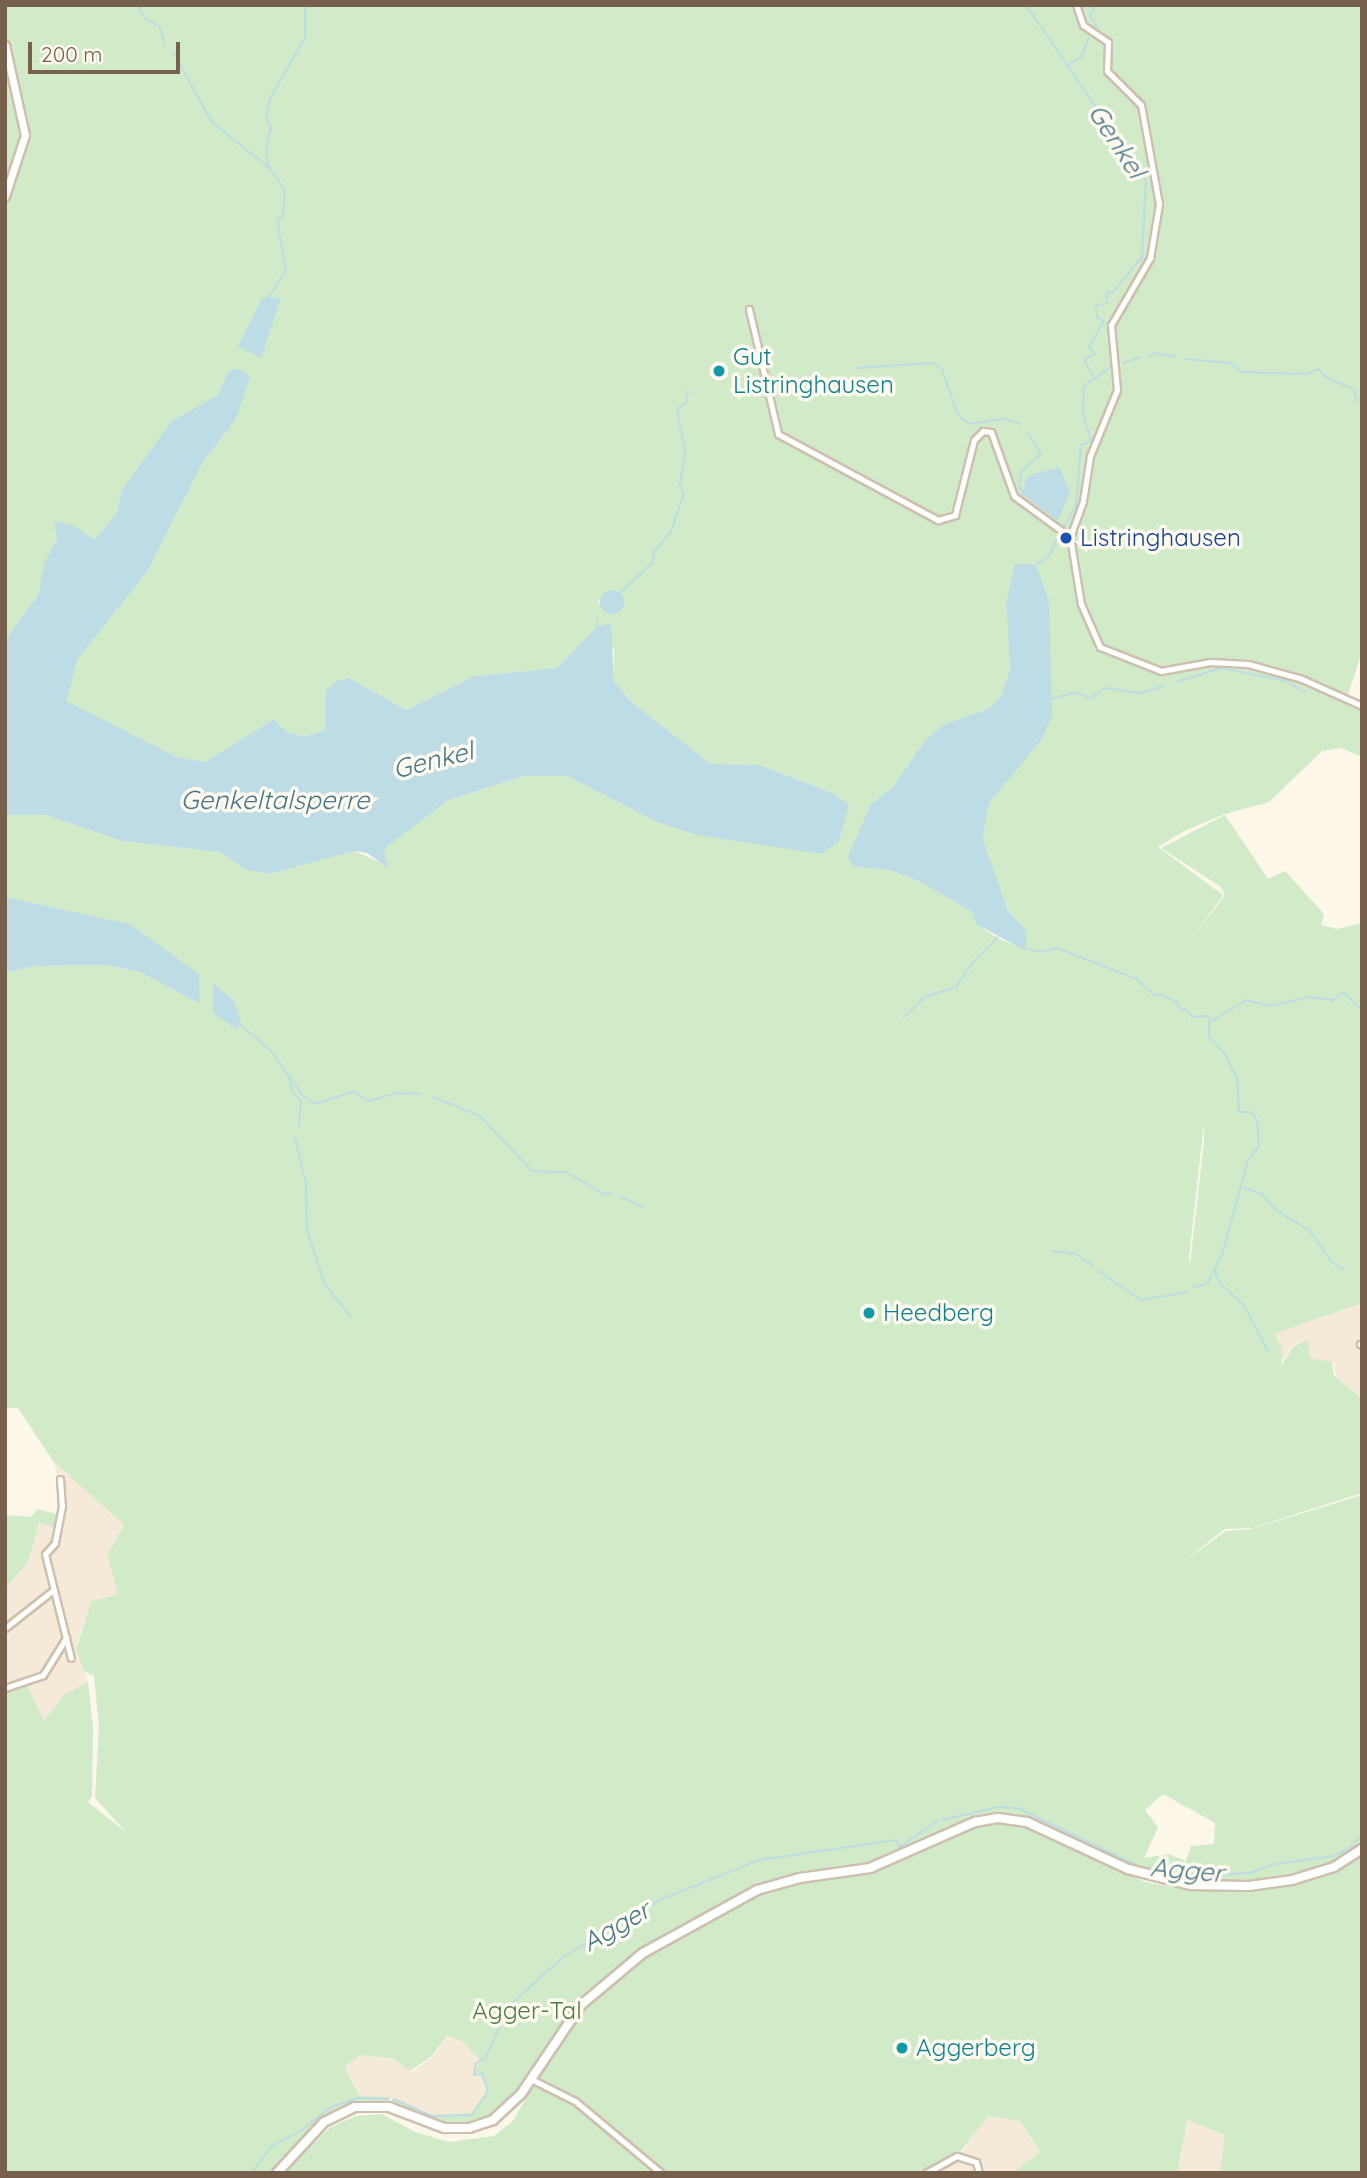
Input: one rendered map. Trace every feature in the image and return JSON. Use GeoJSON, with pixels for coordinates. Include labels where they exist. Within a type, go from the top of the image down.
{"type":"FeatureCollection","features":[{"type":"Feature","properties":{"kind":"main road"},"geometry":{"type":"LineString","coordinates":[[276,2173],[334,2115],[366,2105],[389,2107],[432,2125],[469,2128],[503,2113],[531,2079],[589,1996],[625,1964],[663,1940],[757,1890],[792,1880],[870,1868],[975,1822],[998,1818],[1027,1822],[1128,1869],[1166,1881],[1200,1885],[1292,1880],[1334,1867],[1362,1849]]}},
{"type":"Feature","properties":{"kind":"street"},"geometry":{"type":"LineString","coordinates":[[1076,5],[1083,25],[1108,42],[1107,71],[1141,105],[1159,204],[1150,258],[1111,325],[1117,390],[1090,456],[1083,501],[1070,537],[1081,604],[1100,647],[1161,671],[1210,663],[1248,664],[1303,680],[1362,706]]}},
{"type":"Feature","properties":{"kind":"street"},"geometry":{"type":"LineString","coordinates":[[5,45],[25,135],[5,196]]}},
{"type":"Feature","properties":{"kind":"street"},"geometry":{"type":"LineString","coordinates":[[749,309],[778,434],[938,520],[956,515],[974,439],[983,431],[991,432],[1014,496],[1070,537]]}},
{"type":"Feature","properties":{"kind":"street"},"geometry":{"type":"LineString","coordinates":[[60,1479],[62,1506],[55,1544],[46,1554],[52,1591],[71,1658]]}},
{"type":"Feature","properties":{"kind":"street"},"geometry":{"type":"LineString","coordinates":[[5,1628],[52,1591]]}},
{"type":"Feature","properties":{"kind":"street"},"geometry":{"type":"LineString","coordinates":[[5,1688],[43,1675],[66,1638]]}},
{"type":"Feature","properties":{"kind":"street"},"geometry":{"type":"LineString","coordinates":[[531,2079],[575,2101],[661,2173]]}},
{"type":"Feature","properties":{"kind":"street"},"geometry":{"type":"LineString","coordinates":[[926,2173],[957,2156],[976,2162],[979,2173]]}},
{"type":"Feature","properties":{"kind":"shaded area"},"geometry":{"type":"Polygon","coordinates":[[[1362,1303],[1362,1398],[1336,1377],[1334,1363],[1310,1358],[1308,1338],[1292,1346],[1281,1364],[1282,1346],[1274,1334],[1362,1303]]]}},
{"type":"Feature","properties":{"kind":"shaded area"},"geometry":{"type":"Polygon","coordinates":[[[53,1461],[124,1525],[107,1555],[118,1594],[91,1602],[76,1650],[88,1682],[65,1694],[44,1722],[26,1685],[5,1686],[5,1589],[28,1562],[39,1523],[61,1529],[62,1491],[53,1461]]]}},
{"type":"Feature","properties":{"kind":"shaded area"},"geometry":{"type":"Polygon","coordinates":[[[448,2036],[461,2040],[481,2060],[475,2076],[482,2075],[487,2091],[471,2113],[432,2115],[395,2098],[360,2096],[345,2067],[360,2055],[393,2060],[412,2072],[433,2057],[448,2036]]]}},
{"type":"Feature","properties":{"kind":"shaded area"},"geometry":{"type":"Polygon","coordinates":[[[987,2115],[1020,2121],[1040,2153],[1012,2173],[932,2173],[961,2154],[987,2115]]]}},
{"type":"Feature","properties":{"kind":"shaded area"},"geometry":{"type":"Polygon","coordinates":[[[1189,2120],[1226,2135],[1220,2173],[1177,2173],[1189,2120]]]}},
{"type":"Feature","properties":{"kind":"green space","name":"Agger-Tal"},"geometry":{"type":"Polygon","coordinates":[[[5,5],[1362,5],[1362,652],[1346,700],[1362,708],[1362,757],[1341,748],[1322,751],[1269,802],[1225,814],[1184,831],[1158,847],[1223,895],[1194,936],[1225,895],[1221,887],[1161,848],[1225,815],[1268,879],[1285,871],[1324,914],[1321,925],[1337,929],[1362,923],[1362,1303],[1274,1334],[1282,1347],[1281,1366],[1293,1347],[1308,1339],[1310,1358],[1332,1362],[1334,1376],[1362,1398],[1362,1493],[1252,1528],[1225,1529],[1179,1565],[1226,1531],[1251,1529],[1362,1495],[1362,2173],[1220,2173],[1225,2135],[1188,2120],[1177,2173],[1012,2173],[1040,2152],[1020,2121],[988,2116],[961,2151],[924,2173],[282,2173],[331,2127],[356,2116],[382,2114],[415,2132],[449,2142],[494,2136],[513,2121],[569,2021],[598,1990],[566,2019],[517,2095],[504,2109],[474,2123],[447,2125],[390,2104],[393,2098],[432,2115],[471,2113],[487,2091],[482,2075],[474,2076],[480,2060],[461,2040],[447,2036],[432,2056],[410,2071],[393,2059],[360,2055],[345,2067],[360,2096],[391,2097],[387,2102],[349,2105],[332,2113],[274,2173],[5,2173],[5,1692],[27,1685],[44,1721],[65,1694],[88,1682],[93,1726],[92,1796],[88,1802],[127,1833],[95,1798],[99,1726],[94,1676],[84,1671],[76,1650],[91,1602],[118,1594],[107,1555],[124,1525],[53,1461],[18,1408],[5,1408],[5,973],[34,966],[107,965],[140,972],[200,1004],[80,914],[5,897],[5,815],[46,815],[122,841],[219,852],[247,870],[269,874],[355,851],[387,866],[383,849],[447,801],[523,776],[567,776],[657,822],[822,854],[832,793],[760,765],[711,764],[630,701],[614,681],[614,648],[597,627],[557,668],[474,676],[406,710],[349,678],[326,690],[326,730],[305,736],[288,733],[274,719],[205,762],[177,757],[65,701],[78,659],[147,572],[203,462],[236,419],[228,371],[218,395],[203,405],[121,491],[117,513],[94,540],[55,521],[57,539],[44,563],[38,595],[5,640],[5,5]],[[1015,564],[1006,602],[1010,670],[1001,695],[990,708],[945,724],[927,738],[892,788],[871,804],[854,867],[889,870],[919,881],[972,912],[976,924],[1001,940],[1024,948],[1026,930],[1008,911],[983,839],[989,803],[1006,780],[1048,681],[1049,599],[1036,565],[1015,564]],[[608,591],[598,602],[614,615],[608,591]],[[1204,1123],[1189,1258],[1190,1265],[1204,1123]],[[1163,1794],[1145,1810],[1158,1827],[1144,1858],[1168,1854],[1186,1861],[1191,1846],[1214,1844],[1215,1823],[1163,1794]],[[1096,1858],[1145,1882],[1183,1889],[1183,1885],[1096,1858]]]}},
{"type":"Feature","properties":{"kind":"green space"},"geometry":{"type":"Polygon","coordinates":[[[38,1509],[61,1515],[60,1529],[39,1523],[28,1562],[5,1589],[5,1515],[30,1517],[38,1509]]]}},
{"type":"Feature","properties":{"kind":"water"},"geometry":{"type":"Polygon","coordinates":[[[262,298],[281,298],[261,358],[238,346],[262,298]]]}},
{"type":"Feature","properties":{"kind":"water","name":"Genkeltalsperre"},"geometry":{"type":"Polygon","coordinates":[[[239,369],[250,376],[236,419],[203,462],[147,572],[78,659],[66,701],[177,757],[205,762],[274,719],[288,733],[305,736],[326,730],[326,690],[337,681],[349,678],[406,710],[474,676],[557,668],[597,627],[611,623],[614,681],[630,701],[711,764],[760,765],[832,793],[849,805],[839,841],[822,854],[697,835],[657,822],[567,776],[523,776],[447,801],[384,849],[388,868],[367,853],[355,851],[269,874],[247,870],[219,852],[122,841],[46,815],[5,815],[5,640],[38,595],[44,563],[57,539],[54,521],[74,526],[94,540],[117,513],[121,491],[172,421],[218,395],[228,371],[239,369]]]}},
{"type":"Feature","properties":{"kind":"water"},"geometry":{"type":"Polygon","coordinates":[[[1059,467],[1070,491],[1058,521],[1022,494],[1027,476],[1059,467]]]}},
{"type":"Feature","properties":{"kind":"water"},"geometry":{"type":"Polygon","coordinates":[[[1015,563],[1036,565],[1049,599],[1052,716],[1042,739],[989,803],[983,839],[1008,911],[1026,930],[1026,951],[976,924],[972,912],[919,881],[889,870],[854,867],[848,857],[871,804],[892,788],[927,738],[945,724],[990,708],[1001,695],[1010,670],[1006,602],[1015,563]]]}},
{"type":"Feature","properties":{"kind":"water"},"geometry":{"type":"Polygon","coordinates":[[[612,590],[623,597],[624,602],[617,613],[612,614],[601,607],[600,602],[607,591],[612,590]]]}},
{"type":"Feature","properties":{"kind":"water"},"geometry":{"type":"Polygon","coordinates":[[[5,897],[129,924],[199,974],[200,1004],[140,972],[107,965],[34,966],[5,973],[5,897]]]}},
{"type":"Feature","properties":{"kind":"water"},"geometry":{"type":"Polygon","coordinates":[[[213,983],[233,1000],[241,1021],[236,1029],[213,1013],[213,983]]]}},
{"type":"Feature","properties":{"kind":"waterway"},"geometry":{"type":"LineString","coordinates":[[267,299],[286,271],[277,220],[283,216],[285,190],[269,167],[266,151],[271,128],[266,117],[270,98],[305,38],[305,5]]}},
{"type":"Feature","properties":{"kind":"waterway","name":"Genkel"},"geometry":{"type":"LineString","coordinates":[[1026,5],[1146,180],[1142,257],[1112,293],[1107,292],[1107,303],[1096,306],[1097,318],[1104,320],[1089,347],[1095,354],[1084,359],[1094,379],[1084,386],[1083,414],[1091,441],[1081,445],[1076,506],[1064,527]]}},
{"type":"Feature","properties":{"kind":"waterway"},"geometry":{"type":"LineString","coordinates":[[1096,5],[1090,16],[1097,27]]}},
{"type":"Feature","properties":{"kind":"waterway"},"geometry":{"type":"LineString","coordinates":[[139,8],[145,18],[159,26],[165,45]]}},
{"type":"Feature","properties":{"kind":"waterway"},"geometry":{"type":"LineString","coordinates":[[1067,66],[1081,57],[1089,38]]}},
{"type":"Feature","properties":{"kind":"waterway"},"geometry":{"type":"LineString","coordinates":[[173,52],[212,122],[268,167]]}},
{"type":"Feature","properties":{"kind":"waterway"},"geometry":{"type":"LineString","coordinates":[[1149,358],[1153,353],[1176,357]]}},
{"type":"Feature","properties":{"kind":"waterway"},"geometry":{"type":"LineString","coordinates":[[1124,363],[1141,357]]}},
{"type":"Feature","properties":{"kind":"waterway"},"geometry":{"type":"LineString","coordinates":[[1185,359],[1230,363],[1242,372],[1307,374],[1319,369],[1325,377],[1355,390],[1356,401],[1362,398]]}},
{"type":"Feature","properties":{"kind":"waterway"},"geometry":{"type":"LineString","coordinates":[[854,368],[933,363],[942,369],[957,413],[968,424],[1005,419],[1021,424]]}},
{"type":"Feature","properties":{"kind":"waterway"},"geometry":{"type":"LineString","coordinates":[[1094,379],[1113,365]]}},
{"type":"Feature","properties":{"kind":"waterway"},"geometry":{"type":"LineString","coordinates":[[621,592],[653,562],[654,552],[671,531],[684,494],[680,485],[685,452],[677,409],[686,403],[688,390]]}},
{"type":"Feature","properties":{"kind":"waterway"},"geometry":{"type":"LineString","coordinates":[[1023,492],[1019,488],[1021,472],[1041,454],[1027,432]]}},
{"type":"Feature","properties":{"kind":"waterway","name":"Genkel"},"geometry":{"type":"LineString","coordinates":[[1036,564],[1049,556],[1057,539]]}},
{"type":"Feature","properties":{"kind":"waterway"},"geometry":{"type":"LineString","coordinates":[[597,619],[597,627]]}},
{"type":"Feature","properties":{"kind":"waterway"},"geometry":{"type":"LineString","coordinates":[[1177,682],[1221,668],[1286,681],[1305,692]]}},
{"type":"Feature","properties":{"kind":"waterway"},"geometry":{"type":"LineString","coordinates":[[1052,699],[1075,692],[1091,698],[1105,688],[1141,693],[1164,686]]}},
{"type":"Feature","properties":{"kind":"waterway"},"geometry":{"type":"LineString","coordinates":[[904,1017],[925,997],[956,987],[973,962],[998,937]]}},
{"type":"Feature","properties":{"kind":"waterway"},"geometry":{"type":"LineString","coordinates":[[1024,948],[1040,952],[1057,948],[1137,979],[1155,996],[1161,995],[1177,1002],[1181,1010],[1187,1009],[1192,1017],[1208,1016],[1209,1023],[1246,1000],[1270,1006],[1308,997],[1334,1000],[1343,992],[1362,1011]]}},
{"type":"Feature","properties":{"kind":"waterway"},"geometry":{"type":"LineString","coordinates":[[238,1023],[271,1051],[302,1095],[315,1104],[355,1091],[367,1101],[397,1093],[420,1094]]}},
{"type":"Feature","properties":{"kind":"waterway"},"geometry":{"type":"LineString","coordinates":[[1194,1287],[1207,1284],[1222,1255],[1248,1160],[1259,1146],[1257,1120],[1251,1112],[1239,1112],[1237,1079],[1225,1054],[1209,1037],[1209,1023]]}},
{"type":"Feature","properties":{"kind":"waterway"},"geometry":{"type":"LineString","coordinates":[[289,1076],[292,1092],[301,1101],[299,1126]]}},
{"type":"Feature","properties":{"kind":"waterway"},"geometry":{"type":"LineString","coordinates":[[433,1097],[480,1116],[532,1171],[566,1172],[604,1194],[612,1193]]}},
{"type":"Feature","properties":{"kind":"waterway"},"geometry":{"type":"LineString","coordinates":[[295,1137],[306,1184],[307,1230],[325,1285],[351,1317]]}},
{"type":"Feature","properties":{"kind":"waterway"},"geometry":{"type":"LineString","coordinates":[[1241,1187],[1262,1194],[1276,1210],[1310,1231],[1331,1261],[1344,1270]]}},
{"type":"Feature","properties":{"kind":"waterway"},"geometry":{"type":"LineString","coordinates":[[621,1197],[643,1207]]}},
{"type":"Feature","properties":{"kind":"waterway"},"geometry":{"type":"LineString","coordinates":[[1053,1251],[1076,1254],[1093,1266]]}},
{"type":"Feature","properties":{"kind":"waterway"},"geometry":{"type":"LineString","coordinates":[[1214,1269],[1219,1282],[1244,1306],[1268,1351]]}},
{"type":"Feature","properties":{"kind":"waterway"},"geometry":{"type":"LineString","coordinates":[[1098,1271],[1141,1300],[1187,1292]]}},
{"type":"Feature","properties":{"kind":"waterway","name":"Agger"},"geometry":{"type":"LineString","coordinates":[[942,1820],[998,1807],[1018,1808],[1145,1869],[1165,1864],[1197,1876],[1249,1873],[1275,1864],[1333,1856],[1357,1845]]}},
{"type":"Feature","properties":{"kind":"waterway","name":"Agger"},"geometry":{"type":"LineString","coordinates":[[394,2099],[432,2116],[472,2115],[488,2091],[482,2074],[474,2075],[476,2063],[485,2058],[510,2005],[563,1957],[660,1900],[759,1860],[896,1840],[900,1847],[937,1821]]}},
{"type":"Feature","properties":{"kind":"waterway"},"geometry":{"type":"LineString","coordinates":[[1354,1842],[1362,1837]]}},
{"type":"Feature","properties":{"kind":"waterway","name":"Agger"},"geometry":{"type":"LineString","coordinates":[[251,2173],[273,2145],[299,2132],[331,2107],[359,2098],[389,2099]]}},
{"type":"Feature","properties":{"kind":"place","name":"Gut Listringhausen"},"geometry":{"type":"Point","coordinates":[719,371]}},
{"type":"Feature","properties":{"kind":"place","name":"Listringhausen"},"geometry":{"type":"Point","coordinates":[1066,538]}},
{"type":"Feature","properties":{"kind":"place","name":"Heedberg"},"geometry":{"type":"Point","coordinates":[869,1313]}},
{"type":"Feature","properties":{"kind":"place","name":"Aggerberg"},"geometry":{"type":"Point","coordinates":[902,2048]}}]}
